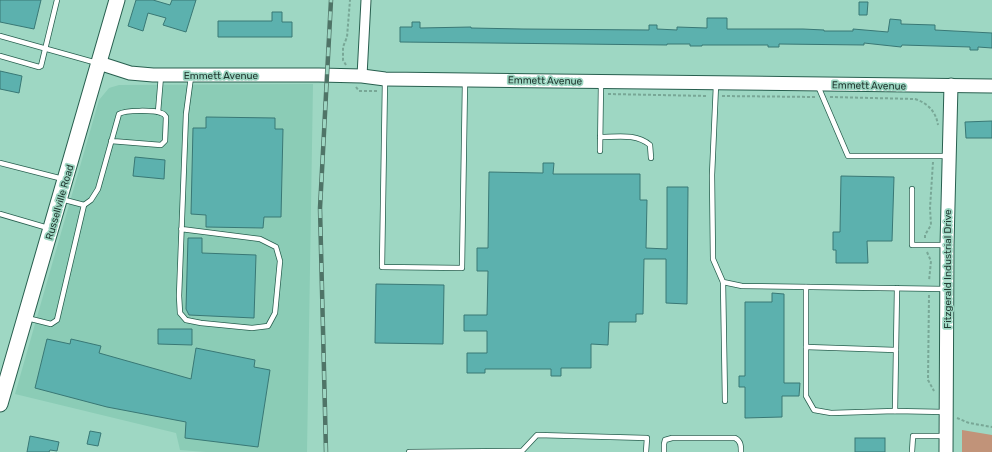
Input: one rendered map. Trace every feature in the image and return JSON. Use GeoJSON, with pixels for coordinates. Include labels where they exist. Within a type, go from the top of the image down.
{"type":"FeatureCollection","features":[{"type":"Feature","properties":{"kind":"main road","name":"Russellville Road"},"geometry":{"type":"LineString","coordinates":[[0,404],[118,0]]}},
{"type":"Feature","properties":{"kind":"street"},"geometry":{"type":"LineString","coordinates":[[362,76],[366,0]]}},
{"type":"Feature","properties":{"kind":"street","name":"Emmett Avenue"},"geometry":{"type":"LineString","coordinates":[[99,63],[130,73],[191,76],[362,76],[385,78],[992,86]]}},
{"type":"Feature","properties":{"kind":"street","name":"Fitzgerald Industrial Drive"},"geometry":{"type":"LineString","coordinates":[[946,452],[947,245],[951,85]]}},
{"type":"Feature","properties":{"kind":"lane"},"geometry":{"type":"LineString","coordinates":[[0,56],[39,67],[42,65],[57,0]]}},
{"type":"Feature","properties":{"kind":"lane"},"geometry":{"type":"LineString","coordinates":[[0,36],[99,63]]}},
{"type":"Feature","properties":{"kind":"lane"},"geometry":{"type":"LineString","coordinates":[[158,112],[161,75]]}},
{"type":"Feature","properties":{"kind":"lane"},"geometry":{"type":"LineString","coordinates":[[181,229],[260,239],[276,247],[280,262],[275,313],[268,326],[252,328],[201,323],[186,320],[180,313],[179,296],[181,229],[186,114],[191,76]]}},
{"type":"Feature","properties":{"kind":"lane"},"geometry":{"type":"LineString","coordinates":[[385,78],[382,267],[462,268],[465,79]]}},
{"type":"Feature","properties":{"kind":"lane"},"geometry":{"type":"LineString","coordinates":[[600,151],[601,81]]}},
{"type":"Feature","properties":{"kind":"lane"},"geometry":{"type":"LineString","coordinates":[[716,83],[712,175],[713,259],[723,282],[725,401]]}},
{"type":"Feature","properties":{"kind":"lane"},"geometry":{"type":"LineString","coordinates":[[817,84],[848,156],[949,156]]}},
{"type":"Feature","properties":{"kind":"lane"},"geometry":{"type":"LineString","coordinates":[[25,318],[51,324],[56,320],[84,205],[91,200],[98,189],[117,118],[122,112],[158,112],[164,114],[166,120],[164,144],[157,145],[111,141]]}},
{"type":"Feature","properties":{"kind":"lane"},"geometry":{"type":"LineString","coordinates":[[600,137],[636,137],[644,140],[650,145],[652,158]]}},
{"type":"Feature","properties":{"kind":"lane"},"geometry":{"type":"LineString","coordinates":[[0,163],[65,180]]}},
{"type":"Feature","properties":{"kind":"lane"},"geometry":{"type":"LineString","coordinates":[[912,189],[912,245],[947,245]]}},
{"type":"Feature","properties":{"kind":"lane"},"geometry":{"type":"LineString","coordinates":[[60,199],[84,205]]}},
{"type":"Feature","properties":{"kind":"lane"},"geometry":{"type":"LineString","coordinates":[[0,214],[51,229]]}},
{"type":"Feature","properties":{"kind":"lane"},"geometry":{"type":"LineString","coordinates":[[723,282],[742,286],[947,289]]}},
{"type":"Feature","properties":{"kind":"lane"},"geometry":{"type":"LineString","coordinates":[[806,287],[806,396],[814,410],[831,413],[895,411],[946,412]]}},
{"type":"Feature","properties":{"kind":"lane"},"geometry":{"type":"LineString","coordinates":[[895,411],[897,288]]}},
{"type":"Feature","properties":{"kind":"lane"},"geometry":{"type":"LineString","coordinates":[[806,347],[896,350]]}},
{"type":"Feature","properties":{"kind":"lane"},"geometry":{"type":"LineString","coordinates":[[409,452],[522,452],[537,435],[647,438],[646,452]]}},
{"type":"Feature","properties":{"kind":"lane"},"geometry":{"type":"LineString","coordinates":[[912,452],[913,436],[946,436]]}},
{"type":"Feature","properties":{"kind":"lane"},"geometry":{"type":"LineString","coordinates":[[664,452],[665,440],[672,438],[735,438],[740,443],[741,452]]}},
{"type":"Feature","properties":{"kind":"shaded area"},"geometry":{"type":"Polygon","coordinates":[[[313,84],[307,452],[206,452],[180,450],[176,433],[15,394],[99,100],[109,88],[119,85],[313,84]]]}},
{"type":"Feature","properties":{"kind":"shaded area"},"geometry":{"type":"Polygon","coordinates":[[[962,430],[992,435],[992,452],[962,452],[962,430]]]}},
{"type":"Feature","properties":{"kind":"building"},"geometry":{"type":"Polygon","coordinates":[[[0,0],[41,0],[34,29],[0,22],[0,0]]]}},
{"type":"Feature","properties":{"kind":"building"},"geometry":{"type":"Polygon","coordinates":[[[136,0],[153,0],[170,5],[172,0],[196,0],[186,32],[163,25],[166,18],[148,13],[143,31],[128,26],[136,0]]]}},
{"type":"Feature","properties":{"kind":"building"},"geometry":{"type":"Polygon","coordinates":[[[859,2],[868,2],[867,15],[859,15],[859,2]]]}},
{"type":"Feature","properties":{"kind":"building"},"geometry":{"type":"Polygon","coordinates":[[[272,12],[282,12],[282,22],[292,22],[292,37],[218,37],[218,21],[272,21],[272,12]]]}},
{"type":"Feature","properties":{"kind":"building"},"geometry":{"type":"Polygon","coordinates":[[[707,18],[727,18],[727,29],[803,29],[853,31],[853,29],[888,32],[890,19],[901,20],[901,24],[935,25],[935,30],[992,33],[992,48],[978,47],[978,50],[970,50],[970,47],[902,45],[901,47],[864,43],[864,45],[779,44],[779,47],[768,47],[768,45],[690,46],[690,44],[400,42],[400,27],[412,27],[412,22],[420,22],[420,28],[471,27],[649,30],[649,25],[657,25],[657,29],[677,30],[677,27],[707,28],[707,18]]]}},
{"type":"Feature","properties":{"kind":"building"},"geometry":{"type":"Polygon","coordinates":[[[0,71],[22,76],[19,93],[0,89],[0,71]]]}},
{"type":"Feature","properties":{"kind":"building"},"geometry":{"type":"Polygon","coordinates":[[[206,117],[275,118],[275,129],[283,129],[281,217],[264,217],[263,228],[206,227],[206,215],[191,214],[193,128],[206,128],[206,117]]]}},
{"type":"Feature","properties":{"kind":"building"},"geometry":{"type":"Polygon","coordinates":[[[992,121],[992,138],[966,138],[965,122],[992,121]]]}},
{"type":"Feature","properties":{"kind":"building"},"geometry":{"type":"Polygon","coordinates":[[[135,157],[165,160],[164,179],[133,176],[135,157]]]}},
{"type":"Feature","properties":{"kind":"building"},"geometry":{"type":"Polygon","coordinates":[[[543,163],[554,163],[553,174],[640,174],[640,200],[647,200],[646,248],[667,249],[667,187],[688,187],[687,304],[666,303],[666,259],[644,259],[643,314],[636,314],[636,322],[609,322],[608,345],[591,344],[591,368],[561,368],[561,376],[551,376],[551,369],[485,369],[485,373],[467,373],[467,353],[487,353],[487,331],[464,331],[464,315],[487,315],[488,271],[477,271],[477,248],[488,248],[489,172],[543,173],[543,163]]]}},
{"type":"Feature","properties":{"kind":"building"},"geometry":{"type":"Polygon","coordinates":[[[841,176],[894,177],[892,241],[867,241],[868,263],[836,263],[836,250],[833,250],[833,232],[840,232],[841,176]]]}},
{"type":"Feature","properties":{"kind":"building"},"geometry":{"type":"Polygon","coordinates":[[[188,238],[202,238],[202,253],[256,255],[254,318],[189,315],[186,309],[188,238]]]}},
{"type":"Feature","properties":{"kind":"building"},"geometry":{"type":"Polygon","coordinates":[[[376,284],[444,285],[443,344],[375,343],[376,284]]]}},
{"type":"Feature","properties":{"kind":"building"},"geometry":{"type":"Polygon","coordinates":[[[772,293],[784,294],[784,383],[800,383],[799,396],[782,396],[782,417],[745,418],[745,387],[739,387],[739,376],[745,376],[745,302],[772,302],[772,293]]]}},
{"type":"Feature","properties":{"kind":"building"},"geometry":{"type":"Polygon","coordinates":[[[158,329],[192,329],[192,345],[158,344],[158,329]]]}},
{"type":"Feature","properties":{"kind":"building"},"geometry":{"type":"Polygon","coordinates":[[[47,339],[70,344],[71,339],[101,346],[99,353],[191,379],[196,348],[255,360],[254,367],[270,370],[258,447],[185,438],[186,422],[107,407],[35,388],[47,339]]]}},
{"type":"Feature","properties":{"kind":"building"},"geometry":{"type":"Polygon","coordinates":[[[90,431],[101,433],[98,446],[87,444],[90,431]]]}},
{"type":"Feature","properties":{"kind":"building"},"geometry":{"type":"Polygon","coordinates":[[[30,436],[59,442],[57,451],[50,450],[49,452],[27,452],[30,436]]]}},
{"type":"Feature","properties":{"kind":"building"},"geometry":{"type":"Polygon","coordinates":[[[855,438],[885,438],[885,452],[855,452],[855,438]]]}},
{"type":"Feature","properties":{"kind":"railway"},"geometry":{"type":"LineString","coordinates":[[326,452],[320,208],[331,0]]}}]}
